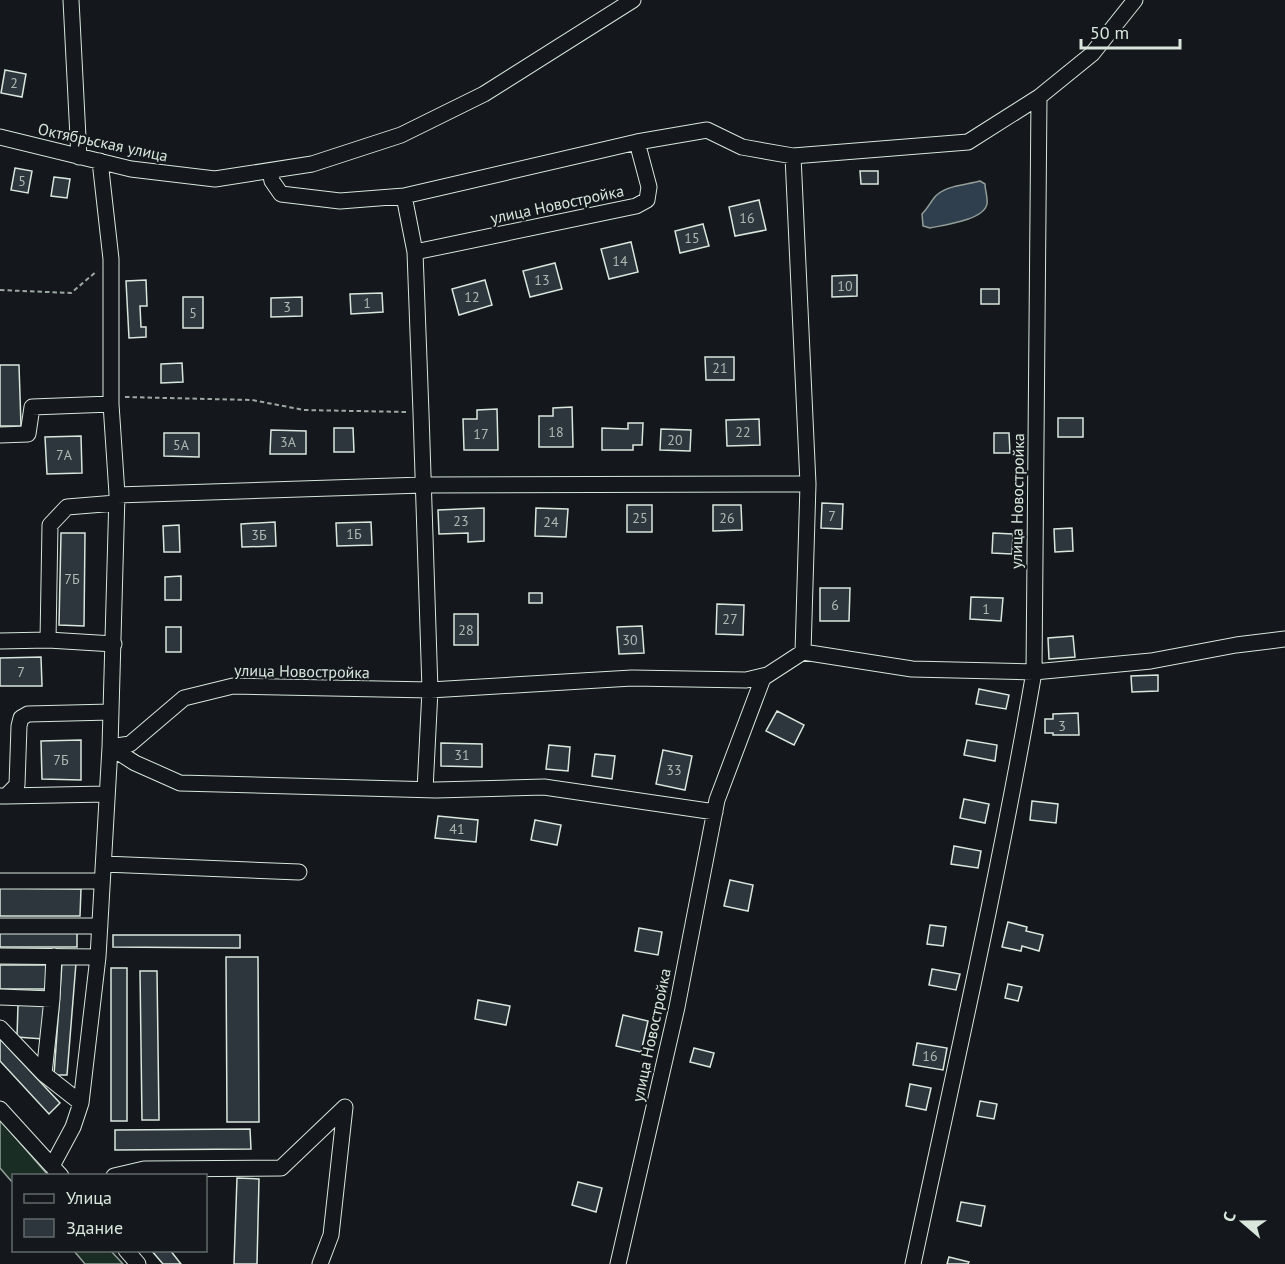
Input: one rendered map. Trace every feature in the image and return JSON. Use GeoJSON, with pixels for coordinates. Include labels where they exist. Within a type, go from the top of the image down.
{"type":"FeatureCollection","features":[{"type":"Feature","properties":{"kind":"street"},"geometry":{"type":"LineString","coordinates":[[71,0],[79,157]]}},
{"type":"Feature","properties":{"kind":"street","name":"Октябрьская улица"},"geometry":{"type":"LineString","coordinates":[[0,137],[130,169],[215,179],[312,164],[401,135],[484,94],[633,0]]}},
{"type":"Feature","properties":{"kind":"street"},"geometry":{"type":"LineString","coordinates":[[270,171],[272,181],[281,194],[340,201],[404,196],[638,142],[707,130],[742,147],[793,156],[968,142],[1039,98],[1092,54],[1135,0]]}},
{"type":"Feature","properties":{"kind":"street","name":"улица Новостройка"},"geometry":{"type":"LineString","coordinates":[[913,1264],[967,1014],[1034,672],[1039,98]]}},
{"type":"Feature","properties":{"kind":"street","name":"улица Новостройка"},"geometry":{"type":"LineString","coordinates":[[415,252],[636,206],[647,200],[649,186],[638,142]]}},
{"type":"Feature","properties":{"kind":"street"},"geometry":{"type":"LineString","coordinates":[[793,156],[808,484],[803,652],[912,669],[1034,672],[1151,661],[1236,645],[1285,639]]}},
{"type":"Feature","properties":{"kind":"street"},"geometry":{"type":"LineString","coordinates":[[0,1109],[56,1171],[81,1103],[98,957],[110,747],[116,499],[112,400],[111,259],[100,161]]}},
{"type":"Feature","properties":{"kind":"street"},"geometry":{"type":"LineString","coordinates":[[404,196],[415,252],[421,413],[430,690],[425,790]]}},
{"type":"Feature","properties":{"kind":"street"},"geometry":{"type":"LineString","coordinates":[[0,435],[28,434],[32,407],[112,400]]}},
{"type":"Feature","properties":{"kind":"street"},"geometry":{"type":"LineString","coordinates":[[48,640],[50,525],[68,507],[116,499],[423,485],[808,484]]}},
{"type":"Feature","properties":{"kind":"street"},"geometry":{"type":"LineString","coordinates":[[0,641],[48,640],[114,644]]}},
{"type":"Feature","properties":{"kind":"street","name":"улица Новостройка"},"geometry":{"type":"LineString","coordinates":[[618,1264],[677,1007],[717,800],[763,678],[803,652]]}},
{"type":"Feature","properties":{"kind":"street","name":"улица Новостройка"},"geometry":{"type":"LineString","coordinates":[[110,747],[130,744],[184,698],[233,686],[430,690],[632,678],[746,680],[767,675]]}},
{"type":"Feature","properties":{"kind":"street"},"geometry":{"type":"LineString","coordinates":[[3,796],[17,785],[21,718],[28,714],[111,712]]}},
{"type":"Feature","properties":{"kind":"street"},"geometry":{"type":"LineString","coordinates":[[110,747],[135,763],[180,783],[425,790],[544,787],[715,812]]}},
{"type":"Feature","properties":{"kind":"street"},"geometry":{"type":"LineString","coordinates":[[3,796],[106,794]]}},
{"type":"Feature","properties":{"kind":"street"},"geometry":{"type":"LineString","coordinates":[[104,864],[299,872]]}},
{"type":"Feature","properties":{"kind":"street"},"geometry":{"type":"LineString","coordinates":[[0,881],[102,881]]}},
{"type":"Feature","properties":{"kind":"street"},"geometry":{"type":"LineString","coordinates":[[0,926],[100,926]]}},
{"type":"Feature","properties":{"kind":"street"},"geometry":{"type":"LineString","coordinates":[[0,956],[98,957]]}},
{"type":"Feature","properties":{"kind":"street"},"geometry":{"type":"LineString","coordinates":[[44,1074],[54,956]]}},
{"type":"Feature","properties":{"kind":"street"},"geometry":{"type":"LineString","coordinates":[[0,996],[52,999]]}},
{"type":"Feature","properties":{"kind":"street"},"geometry":{"type":"LineString","coordinates":[[0,1028],[44,1074],[81,1103]]}},
{"type":"Feature","properties":{"kind":"street"},"geometry":{"type":"LineString","coordinates":[[123,1174],[144,1169],[281,1168],[345,1107],[331,1235],[320,1264]]}},
{"type":"Feature","properties":{"kind":"street"},"geometry":{"type":"LineString","coordinates":[[127,1252],[138,1264]]}},
{"type":"Feature","properties":{"kind":"path"},"geometry":{"type":"LineString","coordinates":[[0,290],[71,293],[111,259]]}},
{"type":"Feature","properties":{"kind":"path"},"geometry":{"type":"LineString","coordinates":[[112,400],[252,400],[304,410],[421,413]]}},
{"type":"Feature","properties":{"kind":"green space"},"geometry":{"type":"Polygon","coordinates":[[[0,1120],[47,1174],[12,1174],[12,1182],[0,1168],[0,1120]]]}},
{"type":"Feature","properties":{"kind":"green space"},"geometry":{"type":"Polygon","coordinates":[[[75,1252],[112,1252],[123,1264],[85,1264],[75,1252]]]}},
{"type":"Feature","properties":{"kind":"water"},"geometry":{"type":"Polygon","coordinates":[[[980,181],[985,184],[987,204],[979,214],[963,221],[930,228],[923,226],[922,214],[943,190],[980,181]]]}},
{"type":"Feature","properties":{"kind":"building"},"geometry":{"type":"Polygon","coordinates":[[[5,70],[26,74],[22,97],[1,93],[5,70]]]}},
{"type":"Feature","properties":{"kind":"building"},"geometry":{"type":"Polygon","coordinates":[[[15,168],[32,171],[28,193],[11,190],[15,168]]]}},
{"type":"Feature","properties":{"kind":"building"},"geometry":{"type":"Polygon","coordinates":[[[860,171],[878,171],[878,184],[861,184],[860,171]]]}},
{"type":"Feature","properties":{"kind":"building"},"geometry":{"type":"Polygon","coordinates":[[[54,177],[70,179],[67,198],[51,196],[54,177]]]}},
{"type":"Feature","properties":{"kind":"building"},"geometry":{"type":"Polygon","coordinates":[[[759,200],[766,230],[735,236],[729,207],[759,200]]]}},
{"type":"Feature","properties":{"kind":"building"},"geometry":{"type":"Polygon","coordinates":[[[703,224],[709,246],[680,253],[675,231],[703,224]]]}},
{"type":"Feature","properties":{"kind":"building"},"geometry":{"type":"Polygon","coordinates":[[[631,242],[638,272],[609,279],[601,249],[631,242]]]}},
{"type":"Feature","properties":{"kind":"building"},"geometry":{"type":"Polygon","coordinates":[[[555,263],[562,289],[530,297],[523,271],[555,263]]]}},
{"type":"Feature","properties":{"kind":"building"},"geometry":{"type":"Polygon","coordinates":[[[857,275],[857,296],[832,297],[832,276],[857,275]]]}},
{"type":"Feature","properties":{"kind":"building"},"geometry":{"type":"Polygon","coordinates":[[[146,280],[147,306],[140,306],[141,327],[146,327],[146,337],[129,338],[126,281],[146,280]]]}},
{"type":"Feature","properties":{"kind":"building"},"geometry":{"type":"Polygon","coordinates":[[[485,280],[492,305],[459,315],[452,289],[485,280]]]}},
{"type":"Feature","properties":{"kind":"building"},"geometry":{"type":"Polygon","coordinates":[[[981,289],[999,289],[999,304],[981,304],[981,289]]]}},
{"type":"Feature","properties":{"kind":"building"},"geometry":{"type":"Polygon","coordinates":[[[382,293],[383,312],[351,314],[350,294],[382,293]]]}},
{"type":"Feature","properties":{"kind":"building"},"geometry":{"type":"Polygon","coordinates":[[[183,297],[203,297],[203,328],[183,328],[183,297]]]}},
{"type":"Feature","properties":{"kind":"building"},"geometry":{"type":"Polygon","coordinates":[[[302,297],[302,316],[271,317],[271,298],[302,297]]]}},
{"type":"Feature","properties":{"kind":"building"},"geometry":{"type":"Polygon","coordinates":[[[705,357],[734,357],[734,380],[706,380],[705,357]]]}},
{"type":"Feature","properties":{"kind":"building"},"geometry":{"type":"Polygon","coordinates":[[[182,363],[183,382],[161,383],[161,364],[182,363]]]}},
{"type":"Feature","properties":{"kind":"building"},"geometry":{"type":"Polygon","coordinates":[[[0,365],[19,365],[21,426],[0,426],[0,365]]]}},
{"type":"Feature","properties":{"kind":"building"},"geometry":{"type":"Polygon","coordinates":[[[572,407],[573,447],[539,447],[539,416],[553,416],[553,408],[572,407]]]}},
{"type":"Feature","properties":{"kind":"building"},"geometry":{"type":"Polygon","coordinates":[[[497,409],[498,450],[464,450],[463,419],[477,419],[477,410],[497,409]]]}},
{"type":"Feature","properties":{"kind":"building"},"geometry":{"type":"Polygon","coordinates":[[[1058,418],[1083,418],[1083,437],[1058,437],[1058,418]]]}},
{"type":"Feature","properties":{"kind":"building"},"geometry":{"type":"Polygon","coordinates":[[[759,419],[760,445],[727,446],[726,420],[759,419]]]}},
{"type":"Feature","properties":{"kind":"building"},"geometry":{"type":"Polygon","coordinates":[[[628,423],[643,423],[642,445],[633,445],[633,450],[602,450],[602,428],[628,429],[628,423]]]}},
{"type":"Feature","properties":{"kind":"building"},"geometry":{"type":"Polygon","coordinates":[[[334,428],[353,428],[354,452],[334,452],[334,428]]]}},
{"type":"Feature","properties":{"kind":"building"},"geometry":{"type":"Polygon","coordinates":[[[661,429],[691,430],[690,451],[660,450],[661,429]]]}},
{"type":"Feature","properties":{"kind":"building"},"geometry":{"type":"Polygon","coordinates":[[[271,430],[306,431],[306,454],[270,454],[271,430]]]}},
{"type":"Feature","properties":{"kind":"building"},"geometry":{"type":"Polygon","coordinates":[[[164,433],[199,433],[199,457],[164,456],[164,433]]]}},
{"type":"Feature","properties":{"kind":"building"},"geometry":{"type":"Polygon","coordinates":[[[994,433],[1009,433],[1010,453],[994,453],[994,433]]]}},
{"type":"Feature","properties":{"kind":"building"},"geometry":{"type":"Polygon","coordinates":[[[81,436],[82,473],[47,474],[45,437],[81,436]]]}},
{"type":"Feature","properties":{"kind":"building"},"geometry":{"type":"Polygon","coordinates":[[[822,503],[843,504],[842,529],[821,528],[822,503]]]}},
{"type":"Feature","properties":{"kind":"building"},"geometry":{"type":"Polygon","coordinates":[[[627,505],[652,505],[652,532],[627,532],[627,505]]]}},
{"type":"Feature","properties":{"kind":"building"},"geometry":{"type":"Polygon","coordinates":[[[713,505],[741,505],[742,530],[713,531],[713,505]]]}},
{"type":"Feature","properties":{"kind":"building"},"geometry":{"type":"Polygon","coordinates":[[[484,508],[484,541],[468,542],[468,533],[439,534],[438,510],[484,508]]]}},
{"type":"Feature","properties":{"kind":"building"},"geometry":{"type":"Polygon","coordinates":[[[536,508],[568,509],[566,537],[535,536],[536,508]]]}},
{"type":"Feature","properties":{"kind":"building"},"geometry":{"type":"Polygon","coordinates":[[[275,522],[276,546],[242,547],[241,524],[275,522]]]}},
{"type":"Feature","properties":{"kind":"building"},"geometry":{"type":"Polygon","coordinates":[[[371,522],[372,545],[337,546],[336,523],[371,522]]]}},
{"type":"Feature","properties":{"kind":"building"},"geometry":{"type":"Polygon","coordinates":[[[179,525],[180,552],[164,552],[163,526],[179,525]]]}},
{"type":"Feature","properties":{"kind":"building"},"geometry":{"type":"Polygon","coordinates":[[[1072,528],[1073,551],[1055,552],[1054,529],[1072,528]]]}},
{"type":"Feature","properties":{"kind":"building"},"geometry":{"type":"Polygon","coordinates":[[[61,533],[85,533],[84,626],[59,625],[61,533]]]}},
{"type":"Feature","properties":{"kind":"building"},"geometry":{"type":"Polygon","coordinates":[[[993,533],[1013,534],[1012,554],[992,553],[993,533]]]}},
{"type":"Feature","properties":{"kind":"building"},"geometry":{"type":"Polygon","coordinates":[[[181,576],[181,600],[165,600],[165,577],[181,576]]]}},
{"type":"Feature","properties":{"kind":"building"},"geometry":{"type":"Polygon","coordinates":[[[820,588],[850,588],[849,621],[820,621],[820,588]]]}},
{"type":"Feature","properties":{"kind":"building"},"geometry":{"type":"Polygon","coordinates":[[[529,593],[542,593],[542,603],[529,603],[529,593]]]}},
{"type":"Feature","properties":{"kind":"building"},"geometry":{"type":"Polygon","coordinates":[[[971,597],[1003,598],[1001,621],[970,619],[971,597]]]}},
{"type":"Feature","properties":{"kind":"building"},"geometry":{"type":"Polygon","coordinates":[[[717,604],[744,605],[743,635],[716,634],[717,604]]]}},
{"type":"Feature","properties":{"kind":"building"},"geometry":{"type":"Polygon","coordinates":[[[454,614],[478,614],[478,645],[454,645],[454,614]]]}},
{"type":"Feature","properties":{"kind":"building"},"geometry":{"type":"Polygon","coordinates":[[[642,626],[644,653],[619,654],[617,627],[642,626]]]}},
{"type":"Feature","properties":{"kind":"building"},"geometry":{"type":"Polygon","coordinates":[[[166,627],[181,627],[181,652],[166,652],[166,627]]]}},
{"type":"Feature","properties":{"kind":"building"},"geometry":{"type":"Polygon","coordinates":[[[1073,636],[1075,657],[1049,659],[1048,638],[1073,636]]]}},
{"type":"Feature","properties":{"kind":"building"},"geometry":{"type":"Polygon","coordinates":[[[41,657],[42,686],[0,686],[0,658],[41,657]]]}},
{"type":"Feature","properties":{"kind":"building"},"geometry":{"type":"Polygon","coordinates":[[[1158,675],[1158,691],[1132,692],[1131,676],[1158,675]]]}},
{"type":"Feature","properties":{"kind":"building"},"geometry":{"type":"Polygon","coordinates":[[[979,689],[1009,695],[1006,709],[976,704],[979,689]]]}},
{"type":"Feature","properties":{"kind":"building"},"geometry":{"type":"Polygon","coordinates":[[[777,711],[804,725],[794,745],[766,731],[777,711]]]}},
{"type":"Feature","properties":{"kind":"building"},"geometry":{"type":"Polygon","coordinates":[[[1078,713],[1079,735],[1045,733],[1045,719],[1053,719],[1053,714],[1078,713]]]}},
{"type":"Feature","properties":{"kind":"building"},"geometry":{"type":"Polygon","coordinates":[[[81,740],[81,780],[42,779],[41,741],[81,740]]]}},
{"type":"Feature","properties":{"kind":"building"},"geometry":{"type":"Polygon","coordinates":[[[967,740],[997,745],[995,761],[964,755],[967,740]]]}},
{"type":"Feature","properties":{"kind":"building"},"geometry":{"type":"Polygon","coordinates":[[[441,743],[482,744],[482,767],[441,766],[441,743]]]}},
{"type":"Feature","properties":{"kind":"building"},"geometry":{"type":"Polygon","coordinates":[[[549,745],[570,747],[568,771],[546,769],[549,745]]]}},
{"type":"Feature","properties":{"kind":"building"},"geometry":{"type":"Polygon","coordinates":[[[663,750],[692,756],[685,790],[656,784],[663,750]]]}},
{"type":"Feature","properties":{"kind":"building"},"geometry":{"type":"Polygon","coordinates":[[[595,754],[615,756],[612,779],[592,776],[595,754]]]}},
{"type":"Feature","properties":{"kind":"building"},"geometry":{"type":"Polygon","coordinates":[[[964,799],[989,804],[985,823],[960,818],[964,799]]]}},
{"type":"Feature","properties":{"kind":"building"},"geometry":{"type":"Polygon","coordinates":[[[1032,801],[1058,804],[1056,823],[1030,820],[1032,801]]]}},
{"type":"Feature","properties":{"kind":"building"},"geometry":{"type":"Polygon","coordinates":[[[438,816],[478,820],[476,842],[435,838],[438,816]]]}},
{"type":"Feature","properties":{"kind":"building"},"geometry":{"type":"Polygon","coordinates":[[[535,820],[561,825],[557,845],[531,840],[535,820]]]}},
{"type":"Feature","properties":{"kind":"building"},"geometry":{"type":"Polygon","coordinates":[[[954,846],[981,851],[978,868],[951,864],[954,846]]]}},
{"type":"Feature","properties":{"kind":"building"},"geometry":{"type":"Polygon","coordinates":[[[730,880],[753,885],[748,911],[724,906],[730,880]]]}},
{"type":"Feature","properties":{"kind":"building"},"geometry":{"type":"Polygon","coordinates":[[[0,888],[81,889],[80,916],[0,916],[0,888]]]}},
{"type":"Feature","properties":{"kind":"building"},"geometry":{"type":"Polygon","coordinates":[[[1008,922],[1027,927],[1026,931],[1043,935],[1039,951],[1022,946],[1021,951],[1002,947],[1008,922]]]}},
{"type":"Feature","properties":{"kind":"building"},"geometry":{"type":"Polygon","coordinates":[[[930,925],[946,927],[943,946],[927,944],[930,925]]]}},
{"type":"Feature","properties":{"kind":"building"},"geometry":{"type":"Polygon","coordinates":[[[639,928],[662,932],[658,955],[635,951],[639,928]]]}},
{"type":"Feature","properties":{"kind":"building"},"geometry":{"type":"Polygon","coordinates":[[[0,933],[77,933],[77,947],[0,947],[0,933]]]}},
{"type":"Feature","properties":{"kind":"building"},"geometry":{"type":"Polygon","coordinates":[[[113,935],[240,935],[240,948],[113,947],[113,935]]]}},
{"type":"Feature","properties":{"kind":"building"},"geometry":{"type":"Polygon","coordinates":[[[226,957],[258,957],[259,1122],[227,1122],[226,957]]]}},
{"type":"Feature","properties":{"kind":"building"},"geometry":{"type":"Polygon","coordinates":[[[62,963],[76,963],[67,1075],[54,1075],[62,963]]]}},
{"type":"Feature","properties":{"kind":"building"},"geometry":{"type":"Polygon","coordinates":[[[0,965],[47,965],[46,989],[0,989],[0,965]]]}},
{"type":"Feature","properties":{"kind":"building"},"geometry":{"type":"Polygon","coordinates":[[[111,968],[127,968],[127,1121],[111,1121],[111,968]]]}},
{"type":"Feature","properties":{"kind":"building"},"geometry":{"type":"Polygon","coordinates":[[[932,969],[960,974],[956,990],[929,985],[932,969]]]}},
{"type":"Feature","properties":{"kind":"building"},"geometry":{"type":"Polygon","coordinates":[[[140,971],[157,971],[159,1120],[142,1120],[140,971]]]}},
{"type":"Feature","properties":{"kind":"building"},"geometry":{"type":"Polygon","coordinates":[[[1008,984],[1022,987],[1018,1001],[1005,998],[1008,984]]]}},
{"type":"Feature","properties":{"kind":"building"},"geometry":{"type":"Polygon","coordinates":[[[478,1000],[510,1006],[506,1025],[475,1019],[478,1000]]]}},
{"type":"Feature","properties":{"kind":"building"},"geometry":{"type":"Polygon","coordinates":[[[18,1005],[45,1005],[43,1039],[17,1037],[18,1005]]]}},
{"type":"Feature","properties":{"kind":"building"},"geometry":{"type":"Polygon","coordinates":[[[623,1015],[648,1021],[641,1052],[616,1046],[623,1015]]]}},
{"type":"Feature","properties":{"kind":"building"},"geometry":{"type":"Polygon","coordinates":[[[0,1039],[60,1103],[49,1114],[0,1061],[0,1039]]]}},
{"type":"Feature","properties":{"kind":"building"},"geometry":{"type":"Polygon","coordinates":[[[917,1043],[947,1048],[943,1070],[913,1065],[917,1043]]]}},
{"type":"Feature","properties":{"kind":"building"},"geometry":{"type":"Polygon","coordinates":[[[694,1048],[714,1053],[710,1067],[690,1062],[694,1048]]]}},
{"type":"Feature","properties":{"kind":"building"},"geometry":{"type":"Polygon","coordinates":[[[910,1084],[931,1088],[926,1110],[906,1106],[910,1084]]]}},
{"type":"Feature","properties":{"kind":"building"},"geometry":{"type":"Polygon","coordinates":[[[980,1101],[997,1104],[994,1119],[977,1116],[980,1101]]]}},
{"type":"Feature","properties":{"kind":"building"},"geometry":{"type":"Polygon","coordinates":[[[250,1129],[251,1149],[115,1150],[115,1130],[250,1129]]]}},
{"type":"Feature","properties":{"kind":"building"},"geometry":{"type":"Polygon","coordinates":[[[237,1178],[259,1179],[257,1264],[234,1264],[237,1178]]]}},
{"type":"Feature","properties":{"kind":"building"},"geometry":{"type":"Polygon","coordinates":[[[578,1182],[602,1188],[596,1212],[572,1205],[578,1182]]]}},
{"type":"Feature","properties":{"kind":"building"},"geometry":{"type":"Polygon","coordinates":[[[961,1202],[985,1206],[981,1226],[957,1221],[961,1202]]]}},
{"type":"Feature","properties":{"kind":"building"},"geometry":{"type":"Polygon","coordinates":[[[153,1252],[172,1252],[181,1264],[163,1264],[153,1252]]]}},
{"type":"Feature","properties":{"kind":"building"},"geometry":{"type":"Polygon","coordinates":[[[949,1257],[969,1262],[968,1264],[947,1264],[949,1257]]]}}]}
